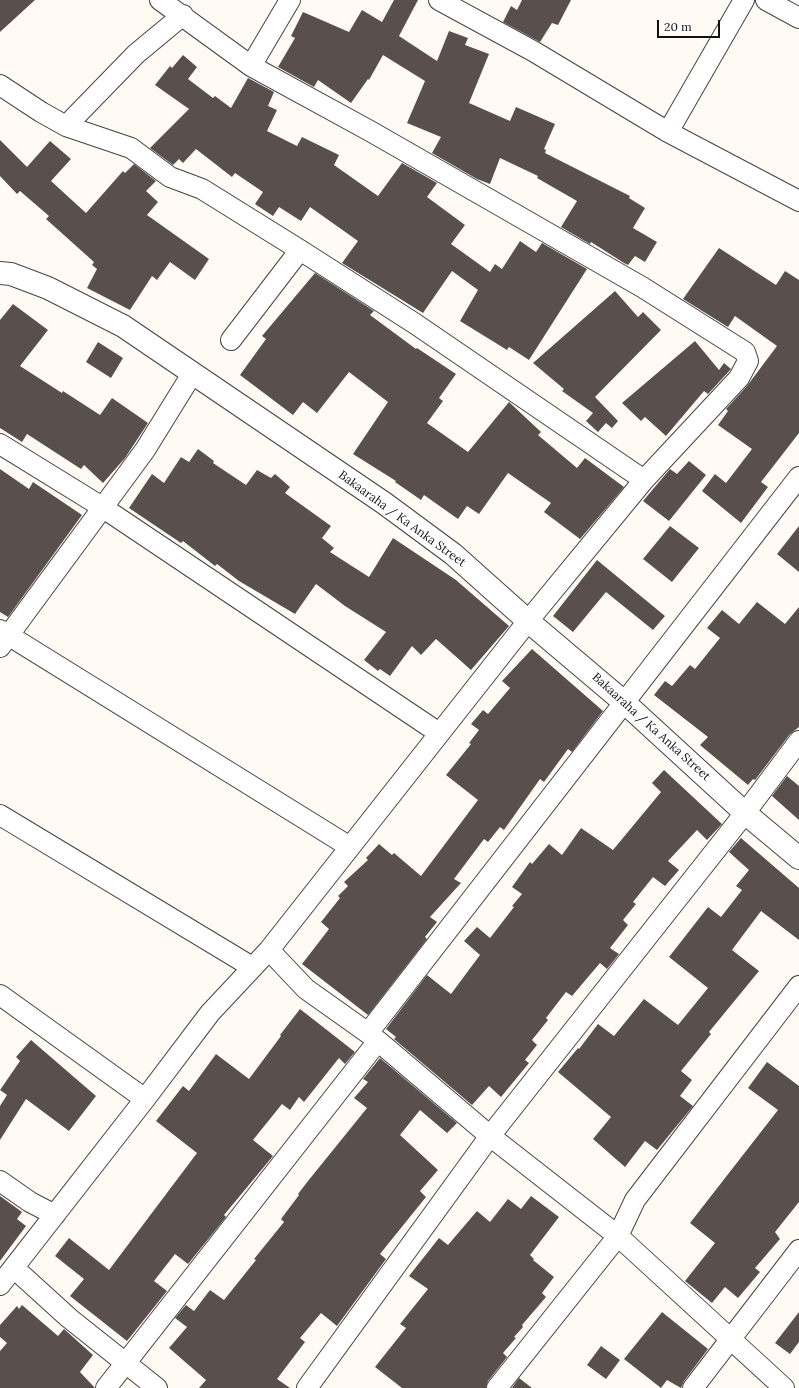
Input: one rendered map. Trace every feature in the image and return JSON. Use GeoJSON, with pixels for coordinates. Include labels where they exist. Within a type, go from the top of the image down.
{"type":"FeatureCollection","features":[{"type":"Feature","properties":{"kind":"street"},"geometry":{"type":"LineString","coordinates":[[0,1285],[15,1269],[210,1013],[269,950],[528,621],[644,480],[739,378],[748,361],[745,352],[642,287],[370,131],[251,66],[183,15],[160,0]]}},
{"type":"Feature","properties":{"kind":"street"},"geometry":{"type":"LineString","coordinates":[[251,66],[290,0]]}},
{"type":"Feature","properties":{"kind":"street"},"geometry":{"type":"LineString","coordinates":[[439,0],[532,51],[668,132],[799,201]]}},
{"type":"Feature","properties":{"kind":"street"},"geometry":{"type":"LineString","coordinates":[[668,132],[744,0]]}},
{"type":"Feature","properties":{"kind":"street"},"geometry":{"type":"LineString","coordinates":[[766,0],[799,18]]}},
{"type":"Feature","properties":{"kind":"street"},"geometry":{"type":"LineString","coordinates":[[66,126],[136,54],[183,15]]}},
{"type":"Feature","properties":{"kind":"street"},"geometry":{"type":"LineString","coordinates":[[0,85],[41,112],[66,126],[131,148],[170,177],[202,189],[414,323],[644,480]]}},
{"type":"Feature","properties":{"kind":"street"},"geometry":{"type":"LineString","coordinates":[[231,340],[300,250]]}},
{"type":"Feature","properties":{"kind":"street","name":"Bakaaraha / Ka Anka Street"},"geometry":{"type":"LineString","coordinates":[[0,273],[10,274],[48,288],[123,326],[384,503],[453,554],[528,621],[626,703],[746,813],[799,858]]}},
{"type":"Feature","properties":{"kind":"street"},"geometry":{"type":"LineString","coordinates":[[192,374],[145,450],[3,638],[350,847]]}},
{"type":"Feature","properties":{"kind":"street"},"geometry":{"type":"LineString","coordinates":[[0,444],[102,507],[439,733]]}},
{"type":"Feature","properties":{"kind":"street"},"geometry":{"type":"LineString","coordinates":[[106,1388],[626,703],[799,478]]}},
{"type":"Feature","properties":{"kind":"street"},"geometry":{"type":"LineString","coordinates":[[307,1388],[490,1136],[746,813],[799,741]]}},
{"type":"Feature","properties":{"kind":"street"},"geometry":{"type":"LineString","coordinates":[[0,815],[252,967]]}},
{"type":"Feature","properties":{"kind":"street"},"geometry":{"type":"LineString","coordinates":[[269,950],[306,989],[373,1037],[490,1136],[618,1236],[784,1388]]}},
{"type":"Feature","properties":{"kind":"street"},"geometry":{"type":"LineString","coordinates":[[497,1388],[618,1236],[635,1200],[799,986]]}},
{"type":"Feature","properties":{"kind":"street"},"geometry":{"type":"LineString","coordinates":[[0,995],[145,1100]]}},
{"type":"Feature","properties":{"kind":"street"},"geometry":{"type":"LineString","coordinates":[[0,1181],[30,1202],[56,1215]]}},
{"type":"Feature","properties":{"kind":"street"},"geometry":{"type":"LineString","coordinates":[[693,1388],[799,1250]]}},
{"type":"Feature","properties":{"kind":"street"},"geometry":{"type":"LineString","coordinates":[[15,1269],[69,1318],[157,1388]]}},
{"type":"Feature","properties":{"kind":"building"},"geometry":{"type":"Polygon","coordinates":[[[0,0],[35,0],[0,32],[0,0]]]}},
{"type":"Feature","properties":{"kind":"building"},"geometry":{"type":"Polygon","coordinates":[[[394,0],[418,0],[399,36],[437,61],[449,31],[468,38],[465,45],[489,54],[469,103],[510,121],[516,107],[555,124],[544,149],[546,150],[545,153],[630,196],[629,198],[645,208],[633,228],[657,242],[645,262],[635,256],[628,265],[591,242],[590,244],[561,227],[577,201],[537,178],[538,176],[500,158],[490,184],[477,179],[432,153],[441,137],[407,123],[425,81],[383,55],[369,80],[368,79],[351,103],[318,80],[314,87],[278,67],[295,38],[291,36],[303,12],[349,32],[362,10],[382,22],[394,0]]]}},
{"type":"Feature","properties":{"kind":"building"},"geometry":{"type":"Polygon","coordinates":[[[522,0],[571,0],[558,25],[552,23],[540,42],[503,22],[511,6],[517,10],[522,0]]]}},
{"type":"Feature","properties":{"kind":"building"},"geometry":{"type":"Polygon","coordinates":[[[183,55],[197,67],[188,79],[213,98],[215,96],[231,108],[248,78],[274,92],[268,106],[277,110],[267,131],[297,146],[302,137],[339,155],[334,165],[378,196],[402,163],[437,183],[427,197],[465,225],[451,244],[490,272],[495,264],[502,269],[520,241],[536,252],[542,243],[587,269],[529,360],[509,347],[507,350],[460,321],[478,290],[452,271],[423,313],[342,263],[358,241],[310,207],[301,221],[279,207],[273,216],[255,204],[263,192],[235,173],[232,177],[196,149],[183,163],[179,159],[173,165],[150,148],[189,109],[155,85],[170,66],[172,68],[183,55]]]}},
{"type":"Feature","properties":{"kind":"building"},"geometry":{"type":"Polygon","coordinates":[[[0,140],[27,167],[50,141],[71,159],[51,181],[86,213],[123,171],[125,173],[134,164],[156,181],[146,191],[158,202],[147,215],[209,259],[195,280],[170,262],[157,280],[152,276],[130,310],[87,288],[97,269],[92,265],[94,262],[46,219],[49,216],[20,191],[17,194],[0,176],[0,140]]]}},
{"type":"Feature","properties":{"kind":"building"},"geometry":{"type":"Polygon","coordinates":[[[719,248],[776,285],[785,271],[799,280],[799,433],[761,482],[768,487],[741,523],[702,491],[715,474],[726,483],[752,449],[718,425],[728,411],[726,409],[747,386],[777,346],[735,316],[728,327],[683,299],[719,248]]]}},
{"type":"Feature","properties":{"kind":"building"},"geometry":{"type":"Polygon","coordinates":[[[315,273],[374,311],[370,315],[416,349],[417,348],[456,374],[439,398],[443,401],[427,423],[468,452],[509,402],[541,432],[538,435],[577,468],[585,458],[624,487],[580,539],[544,512],[551,503],[508,473],[479,514],[467,506],[458,519],[424,495],[421,500],[395,482],[396,481],[353,454],[388,402],[349,372],[317,413],[303,402],[293,415],[240,375],[266,339],[262,336],[315,273]]]}},
{"type":"Feature","properties":{"kind":"building"},"geometry":{"type":"Polygon","coordinates":[[[615,291],[638,317],[643,312],[661,330],[595,397],[618,421],[612,428],[606,423],[598,432],[586,421],[593,413],[562,391],[564,389],[533,363],[615,291]]]}},
{"type":"Feature","properties":{"kind":"building"},"geometry":{"type":"Polygon","coordinates":[[[13,304],[48,330],[20,366],[100,415],[112,398],[148,423],[125,458],[103,483],[84,465],[81,469],[27,434],[22,442],[0,428],[0,320],[13,304]]]}},
{"type":"Feature","properties":{"kind":"building"},"geometry":{"type":"Polygon","coordinates":[[[695,341],[719,370],[724,363],[731,369],[708,394],[704,391],[666,436],[645,417],[641,421],[622,403],[695,341]]]}},
{"type":"Feature","properties":{"kind":"building"},"geometry":{"type":"Polygon","coordinates":[[[98,342],[123,358],[111,378],[86,362],[98,342]]]}},
{"type":"Feature","properties":{"kind":"building"},"geometry":{"type":"Polygon","coordinates":[[[198,449],[214,461],[213,463],[246,485],[257,470],[271,478],[275,474],[290,487],[285,493],[331,526],[322,538],[334,548],[330,552],[369,577],[393,538],[456,580],[509,626],[471,670],[436,639],[421,655],[412,646],[390,676],[380,669],[378,671],[364,660],[386,632],[345,606],[316,584],[295,614],[239,581],[217,564],[215,566],[183,541],[181,543],[129,508],[152,474],[164,483],[181,457],[189,462],[198,449]]]}},
{"type":"Feature","properties":{"kind":"building"},"geometry":{"type":"Polygon","coordinates":[[[689,461],[706,475],[669,521],[643,501],[670,469],[677,474],[689,461]]]}},
{"type":"Feature","properties":{"kind":"building"},"geometry":{"type":"Polygon","coordinates":[[[0,469],[29,489],[33,482],[82,515],[8,617],[0,612],[0,469]]]}},
{"type":"Feature","properties":{"kind":"building"},"geometry":{"type":"Polygon","coordinates":[[[670,526],[699,548],[672,582],[643,559],[670,526]]]}},
{"type":"Feature","properties":{"kind":"building"},"geometry":{"type":"Polygon","coordinates":[[[799,526],[799,572],[777,554],[799,526]]]}},
{"type":"Feature","properties":{"kind":"building"},"geometry":{"type":"Polygon","coordinates":[[[597,560],[665,616],[653,630],[606,592],[573,632],[553,616],[597,560]]]}},
{"type":"Feature","properties":{"kind":"building"},"geometry":{"type":"Polygon","coordinates":[[[757,602],[785,624],[799,607],[799,727],[790,734],[755,780],[753,779],[748,785],[700,745],[708,737],[654,695],[665,681],[672,686],[690,665],[695,669],[720,638],[707,628],[722,610],[739,624],[757,602]]]}},
{"type":"Feature","properties":{"kind":"building"},"geometry":{"type":"Polygon","coordinates":[[[532,649],[603,711],[572,752],[568,749],[544,782],[540,779],[504,830],[500,827],[488,842],[484,839],[454,879],[461,883],[430,917],[437,922],[425,937],[427,939],[368,1015],[302,964],[329,929],[321,922],[340,898],[338,896],[348,886],[344,882],[368,860],[366,858],[379,844],[392,855],[394,853],[421,876],[478,800],[446,775],[471,744],[469,743],[479,730],[471,724],[483,710],[488,714],[510,688],[502,681],[532,649]]]}},
{"type":"Feature","properties":{"kind":"building"},"geometry":{"type":"Polygon","coordinates":[[[664,770],[722,824],[707,840],[697,830],[668,861],[679,870],[665,886],[653,877],[633,902],[636,904],[623,920],[628,925],[610,948],[619,954],[607,969],[600,963],[572,996],[566,992],[546,1018],[548,1020],[532,1040],[537,1045],[525,1060],[529,1063],[501,1097],[489,1086],[472,1105],[394,1039],[396,1037],[386,1029],[427,975],[451,994],[480,955],[464,941],[477,927],[490,938],[522,894],[512,887],[530,862],[532,864],[549,844],[562,855],[581,828],[613,850],[661,792],[652,783],[664,770]]]}},
{"type":"Feature","properties":{"kind":"building"},"geometry":{"type":"Polygon","coordinates":[[[787,776],[799,786],[799,820],[772,796],[787,776]]]}},
{"type":"Feature","properties":{"kind":"building"},"geometry":{"type":"Polygon","coordinates":[[[741,838],[799,888],[799,940],[761,911],[732,950],[759,971],[709,1032],[711,1034],[681,1071],[692,1080],[680,1096],[693,1106],[657,1150],[645,1141],[625,1167],[593,1139],[611,1117],[558,1072],[578,1048],[579,1049],[598,1024],[614,1036],[644,999],[678,1025],[708,988],[669,957],[708,907],[721,917],[742,890],[736,886],[749,870],[729,852],[741,838]]]}},
{"type":"Feature","properties":{"kind":"building"},"geometry":{"type":"Polygon","coordinates":[[[300,1009],[355,1052],[345,1064],[339,1058],[304,1102],[299,1097],[290,1110],[282,1104],[253,1140],[273,1156],[224,1215],[226,1217],[188,1264],[175,1254],[154,1281],[167,1291],[127,1341],[70,1296],[84,1279],[55,1256],[69,1238],[109,1270],[197,1153],[156,1121],[183,1086],[189,1091],[216,1054],[249,1079],[300,1009]]]}},
{"type":"Feature","properties":{"kind":"building"},"geometry":{"type":"Polygon","coordinates":[[[31,1040],[96,1096],[69,1131],[26,1099],[0,1140],[0,1106],[7,1095],[0,1090],[20,1061],[16,1057],[31,1040]]]}},
{"type":"Feature","properties":{"kind":"building"},"geometry":{"type":"Polygon","coordinates":[[[380,1058],[457,1123],[447,1133],[420,1110],[400,1135],[438,1170],[420,1191],[426,1197],[380,1254],[386,1259],[337,1326],[321,1313],[300,1338],[305,1342],[277,1379],[290,1388],[199,1388],[206,1380],[169,1348],[187,1327],[175,1318],[186,1305],[194,1311],[210,1290],[224,1300],[256,1260],[254,1259],[284,1222],[281,1219],[299,1195],[298,1194],[367,1108],[354,1098],[368,1082],[363,1079],[380,1058]]]}},
{"type":"Feature","properties":{"kind":"building"},"geometry":{"type":"Polygon","coordinates":[[[767,1062],[799,1086],[799,1202],[775,1232],[780,1239],[755,1268],[760,1272],[738,1298],[725,1287],[712,1303],[685,1281],[715,1243],[690,1223],[778,1110],[748,1088],[767,1062]]]}},
{"type":"Feature","properties":{"kind":"building"},"geometry":{"type":"Polygon","coordinates":[[[0,1196],[22,1212],[17,1219],[26,1226],[0,1261],[0,1196]]]}},
{"type":"Feature","properties":{"kind":"building"},"geometry":{"type":"Polygon","coordinates":[[[531,1196],[559,1217],[530,1255],[534,1259],[533,1260],[554,1277],[542,1293],[546,1297],[522,1325],[523,1327],[514,1337],[516,1338],[503,1353],[507,1357],[488,1381],[486,1388],[402,1388],[375,1367],[406,1328],[400,1324],[428,1289],[409,1276],[439,1238],[448,1245],[477,1211],[490,1222],[508,1199],[521,1209],[531,1196]]]}},
{"type":"Feature","properties":{"kind":"building"},"geometry":{"type":"Polygon","coordinates":[[[22,1305],[58,1336],[64,1329],[93,1355],[80,1372],[95,1388],[0,1388],[0,1351],[7,1343],[0,1337],[0,1325],[17,1306],[19,1309],[22,1305]]]}},
{"type":"Feature","properties":{"kind":"building"},"geometry":{"type":"Polygon","coordinates":[[[662,1312],[708,1349],[684,1381],[681,1388],[667,1380],[661,1388],[624,1359],[662,1312]]]}},
{"type":"Feature","properties":{"kind":"building"},"geometry":{"type":"Polygon","coordinates":[[[799,1312],[799,1342],[790,1354],[775,1343],[799,1312]]]}},
{"type":"Feature","properties":{"kind":"building"},"geometry":{"type":"Polygon","coordinates":[[[601,1346],[620,1360],[606,1379],[587,1365],[601,1346]]]}},
{"type":"Feature","properties":{"kind":"building"},"geometry":{"type":"Polygon","coordinates":[[[519,1378],[532,1388],[512,1388],[519,1378]]]}}]}
